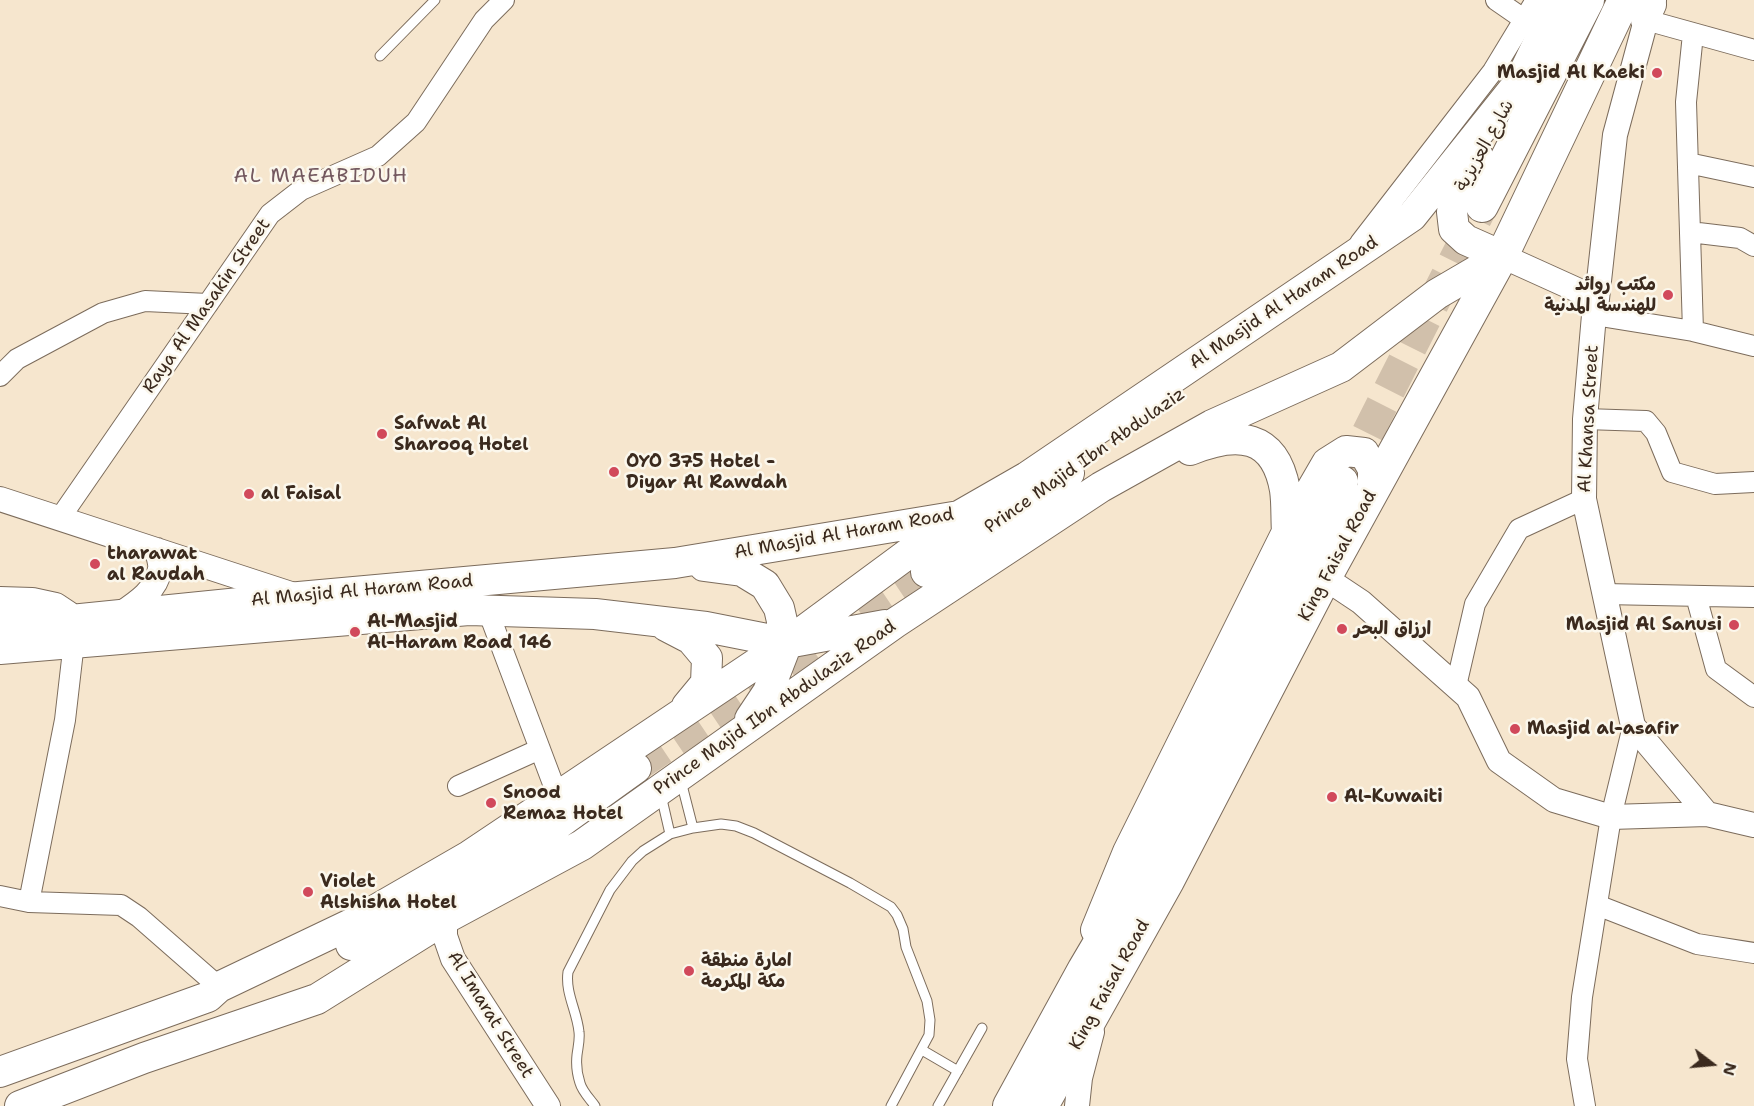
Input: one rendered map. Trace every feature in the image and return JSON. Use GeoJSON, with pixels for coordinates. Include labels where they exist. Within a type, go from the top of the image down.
{"type":"FeatureCollection","features":[{"type":"Feature","properties":{"kind":"highway"},"geometry":{"type":"LineString","coordinates":[[1482,206],[1588,0]]}},
{"type":"Feature","properties":{"kind":"highway","name":"King Faisal Road"},"geometry":{"type":"LineString","coordinates":[[1042,1106],[1168,881],[1325,578],[1502,256],[1644,5]]}},
{"type":"Feature","properties":{"kind":"highway","name":"King Faisal Road"},"geometry":{"type":"LineString","coordinates":[[1009,1106],[1084,969],[1150,857],[1342,483]]}},
{"type":"Feature","properties":{"kind":"main road","name":"Al Masjid Al Haram Road"},"geometry":{"type":"LineString","coordinates":[[0,649],[73,631],[119,615],[675,563],[959,516],[1027,477],[1412,216],[1520,81],[1534,26],[1559,0]]}},
{"type":"Feature","properties":{"kind":"main road","name":"شارع العزيزية"},"geometry":{"type":"LineString","coordinates":[[1502,256],[1466,240],[1454,230],[1452,212],[1459,190],[1520,81]]}},
{"type":"Feature","properties":{"kind":"main road","name":"Prince Majid Ibn Abdulaziz"},"geometry":{"type":"LineString","coordinates":[[926,572],[1162,409],[1412,216]]}},
{"type":"Feature","properties":{"kind":"main road","name":"Prince Majid Ibn Abdulaziz Road"},"geometry":{"type":"LineString","coordinates":[[20,1106],[144,1059],[317,999],[445,919],[582,846],[895,623],[1101,487],[1212,424],[1341,368],[1437,294],[1502,256]]}},
{"type":"Feature","properties":{"kind":"main road"},"geometry":{"type":"LineString","coordinates":[[1101,487],[1203,445],[1236,439],[1260,444],[1275,458],[1285,490],[1287,532]]}},
{"type":"Feature","properties":{"kind":"main road"},"geometry":{"type":"LineString","coordinates":[[1064,1005],[1128,852],[1287,532],[1327,464],[1346,451],[1364,453],[1373,469],[1374,489]]}},
{"type":"Feature","properties":{"kind":"main road"},"geometry":{"type":"LineString","coordinates":[[214,992],[351,924],[470,856],[787,643],[959,516]]}},
{"type":"Feature","properties":{"kind":"main road"},"geometry":{"type":"LineString","coordinates":[[675,563],[742,571],[765,585],[779,608],[787,643],[768,692],[741,732]]}},
{"type":"Feature","properties":{"kind":"main road"},"geometry":{"type":"LineString","coordinates":[[0,602],[32,603],[55,608],[73,631]]}},
{"type":"Feature","properties":{"kind":"main road","name":"Al Masjid Al Haram Road"},"geometry":{"type":"LineString","coordinates":[[0,627],[73,631],[469,610],[595,614],[706,627],[787,643],[895,623]]}},
{"type":"Feature","properties":{"kind":"main road"},"geometry":{"type":"LineString","coordinates":[[655,621],[691,639],[706,658],[706,682],[681,714]]}},
{"type":"Feature","properties":{"kind":"main road"},"geometry":{"type":"LineString","coordinates":[[651,734],[670,782]]}},
{"type":"Feature","properties":{"kind":"main road"},"geometry":{"type":"LineString","coordinates":[[0,1072],[214,992],[327,956],[432,907],[487,875],[638,766]]}},
{"type":"Feature","properties":{"kind":"street","name":"Raya Al Masakin Street"},"geometry":{"type":"LineString","coordinates":[[60,518],[270,214],[302,190],[378,156],[416,122],[484,20],[504,0]]}},
{"type":"Feature","properties":{"kind":"street"},"geometry":{"type":"LineString","coordinates":[[1496,0],[1534,26]]}},
{"type":"Feature","properties":{"kind":"street"},"geometry":{"type":"LineString","coordinates":[[1345,261],[1493,72],[1534,26],[1536,0]]}},
{"type":"Feature","properties":{"kind":"street"},"geometry":{"type":"LineString","coordinates":[[1644,5],[1693,34],[1754,50]]}},
{"type":"Feature","properties":{"kind":"street","name":"Al Khansa Street"},"geometry":{"type":"LineString","coordinates":[[1644,5],[1614,135],[1585,419],[1584,499],[1633,726],[1707,814]]}},
{"type":"Feature","properties":{"kind":"street"},"geometry":{"type":"LineString","coordinates":[[1693,34],[1686,102],[1693,331]]}},
{"type":"Feature","properties":{"kind":"street"},"geometry":{"type":"LineString","coordinates":[[1688,163],[1754,177]]}},
{"type":"Feature","properties":{"kind":"street"},"geometry":{"type":"LineString","coordinates":[[1690,232],[1740,238],[1754,246]]}},
{"type":"Feature","properties":{"kind":"street"},"geometry":{"type":"LineString","coordinates":[[1502,256],[1596,307],[1754,346]]}},
{"type":"Feature","properties":{"kind":"street"},"geometry":{"type":"LineString","coordinates":[[0,376],[17,359],[103,313],[145,301],[208,304]]}},
{"type":"Feature","properties":{"kind":"street"},"geometry":{"type":"LineString","coordinates":[[1585,419],[1646,421],[1656,433],[1672,472],[1715,484],[1754,482]]}},
{"type":"Feature","properties":{"kind":"street"},"geometry":{"type":"LineString","coordinates":[[0,499],[299,597]]}},
{"type":"Feature","properties":{"kind":"street"},"geometry":{"type":"LineString","coordinates":[[1456,686],[1475,604],[1519,529],[1584,499]]}},
{"type":"Feature","properties":{"kind":"street"},"geometry":{"type":"LineString","coordinates":[[119,615],[140,601],[154,586],[161,567],[157,550]]}},
{"type":"Feature","properties":{"kind":"street"},"geometry":{"type":"LineString","coordinates":[[1325,578],[1361,602],[1456,686],[1467,697],[1499,761],[1554,800],[1611,817],[1707,814],[1754,825]]}},
{"type":"Feature","properties":{"kind":"street"},"geometry":{"type":"LineString","coordinates":[[1604,594],[1754,597]]}},
{"type":"Feature","properties":{"kind":"street"},"geometry":{"type":"LineString","coordinates":[[1696,596],[1716,669],[1754,697]]}},
{"type":"Feature","properties":{"kind":"street"},"geometry":{"type":"LineString","coordinates":[[488,611],[558,796]]}},
{"type":"Feature","properties":{"kind":"street"},"geometry":{"type":"LineString","coordinates":[[29,902],[65,720],[73,631]]}},
{"type":"Feature","properties":{"kind":"street"},"geometry":{"type":"LineString","coordinates":[[1585,1106],[1577,1059],[1582,997],[1611,817],[1633,726]]}},
{"type":"Feature","properties":{"kind":"street"},"geometry":{"type":"LineString","coordinates":[[458,786],[540,749]]}},
{"type":"Feature","properties":{"kind":"street"},"geometry":{"type":"LineString","coordinates":[[0,896],[29,902],[121,905],[140,917],[214,992]]}},
{"type":"Feature","properties":{"kind":"street"},"geometry":{"type":"LineString","coordinates":[[1597,904],[1697,944],[1754,953]]}},
{"type":"Feature","properties":{"kind":"street","name":"Al Imarat Street"},"geometry":{"type":"LineString","coordinates":[[445,919],[445,936],[453,959],[548,1106]]}},
{"type":"Feature","properties":{"kind":"street"},"geometry":{"type":"LineString","coordinates":[[412,939],[439,947],[453,959]]}},
{"type":"Feature","properties":{"kind":"street"},"geometry":{"type":"LineString","coordinates":[[1077,1106],[1080,1078],[1098,1006]]}},
{"type":"Feature","properties":{"kind":"lane"},"geometry":{"type":"LineString","coordinates":[[380,56],[435,0]]}},
{"type":"Feature","properties":{"kind":"lane"},"geometry":{"type":"LineString","coordinates":[[670,782],[693,828]]}},
{"type":"Feature","properties":{"kind":"lane"},"geometry":{"type":"LineString","coordinates":[[670,782],[670,834]]}},
{"type":"Feature","properties":{"kind":"lane"},"geometry":{"type":"LineString","coordinates":[[595,1106],[580,1086],[577,1071],[579,1033],[567,983],[568,972],[610,891],[620,876],[643,851],[670,834],[721,824],[736,826],[754,833],[891,907],[897,915],[903,929],[906,947],[927,1001],[930,1020],[929,1035],[891,1106]]}},
{"type":"Feature","properties":{"kind":"lane"},"geometry":{"type":"LineString","coordinates":[[938,1106],[982,1028]]}},
{"type":"Feature","properties":{"kind":"lane"},"geometry":{"type":"LineString","coordinates":[[922,1050],[958,1071]]}},
{"type":"Feature","properties":{"kind":"tunnel"},"geometry":{"type":"LineString","coordinates":[[1346,476],[1482,206]]}},
{"type":"Feature","properties":{"kind":"tunnel"},"geometry":{"type":"LineString","coordinates":[[638,766],[926,572]]}},
{"type":"Feature","properties":{"kind":"place","name":"Masjid Al Kaeki"},"geometry":{"type":"Point","coordinates":[1657,73]}},
{"type":"Feature","properties":{"kind":"place","name":"مكتب روائد للهندسة المدنية"},"geometry":{"type":"Point","coordinates":[1668,295]}},
{"type":"Feature","properties":{"kind":"place","name":"Safwat Al Sharooq Hotel"},"geometry":{"type":"Point","coordinates":[382,434]}},
{"type":"Feature","properties":{"kind":"place","name":"OYO 375 Hotel - Diyar Al Rawdah"},"geometry":{"type":"Point","coordinates":[614,472]}},
{"type":"Feature","properties":{"kind":"place","name":"al Faisal"},"geometry":{"type":"Point","coordinates":[249,494]}},
{"type":"Feature","properties":{"kind":"place","name":"tharawat al Raudah"},"geometry":{"type":"Point","coordinates":[95,564]}},
{"type":"Feature","properties":{"kind":"place","name":"Masjid Al Sanusi"},"geometry":{"type":"Point","coordinates":[1734,625]}},
{"type":"Feature","properties":{"kind":"place","name":"ارزاق البحر"},"geometry":{"type":"Point","coordinates":[1342,629]}},
{"type":"Feature","properties":{"kind":"place","name":"Al-Masjid Al-Haram Road 146"},"geometry":{"type":"Point","coordinates":[355,632]}},
{"type":"Feature","properties":{"kind":"place","name":"Masjid al-asafir"},"geometry":{"type":"Point","coordinates":[1515,729]}},
{"type":"Feature","properties":{"kind":"place","name":"Al-Kuwaiti"},"geometry":{"type":"Point","coordinates":[1332,797]}},
{"type":"Feature","properties":{"kind":"place","name":"Snood Remaz Hotel"},"geometry":{"type":"Point","coordinates":[491,803]}},
{"type":"Feature","properties":{"kind":"place","name":"Violet Alshisha Hotel"},"geometry":{"type":"Point","coordinates":[308,892]}},
{"type":"Feature","properties":{"kind":"place","name":"امارة منطقة مكة المكرمة"},"geometry":{"type":"Point","coordinates":[689,971]}},
{"type":"Feature","properties":{"kind":"district","name":"AL MAEABIDUH"},"geometry":{"type":"Point","coordinates":[321,177]}}]}
